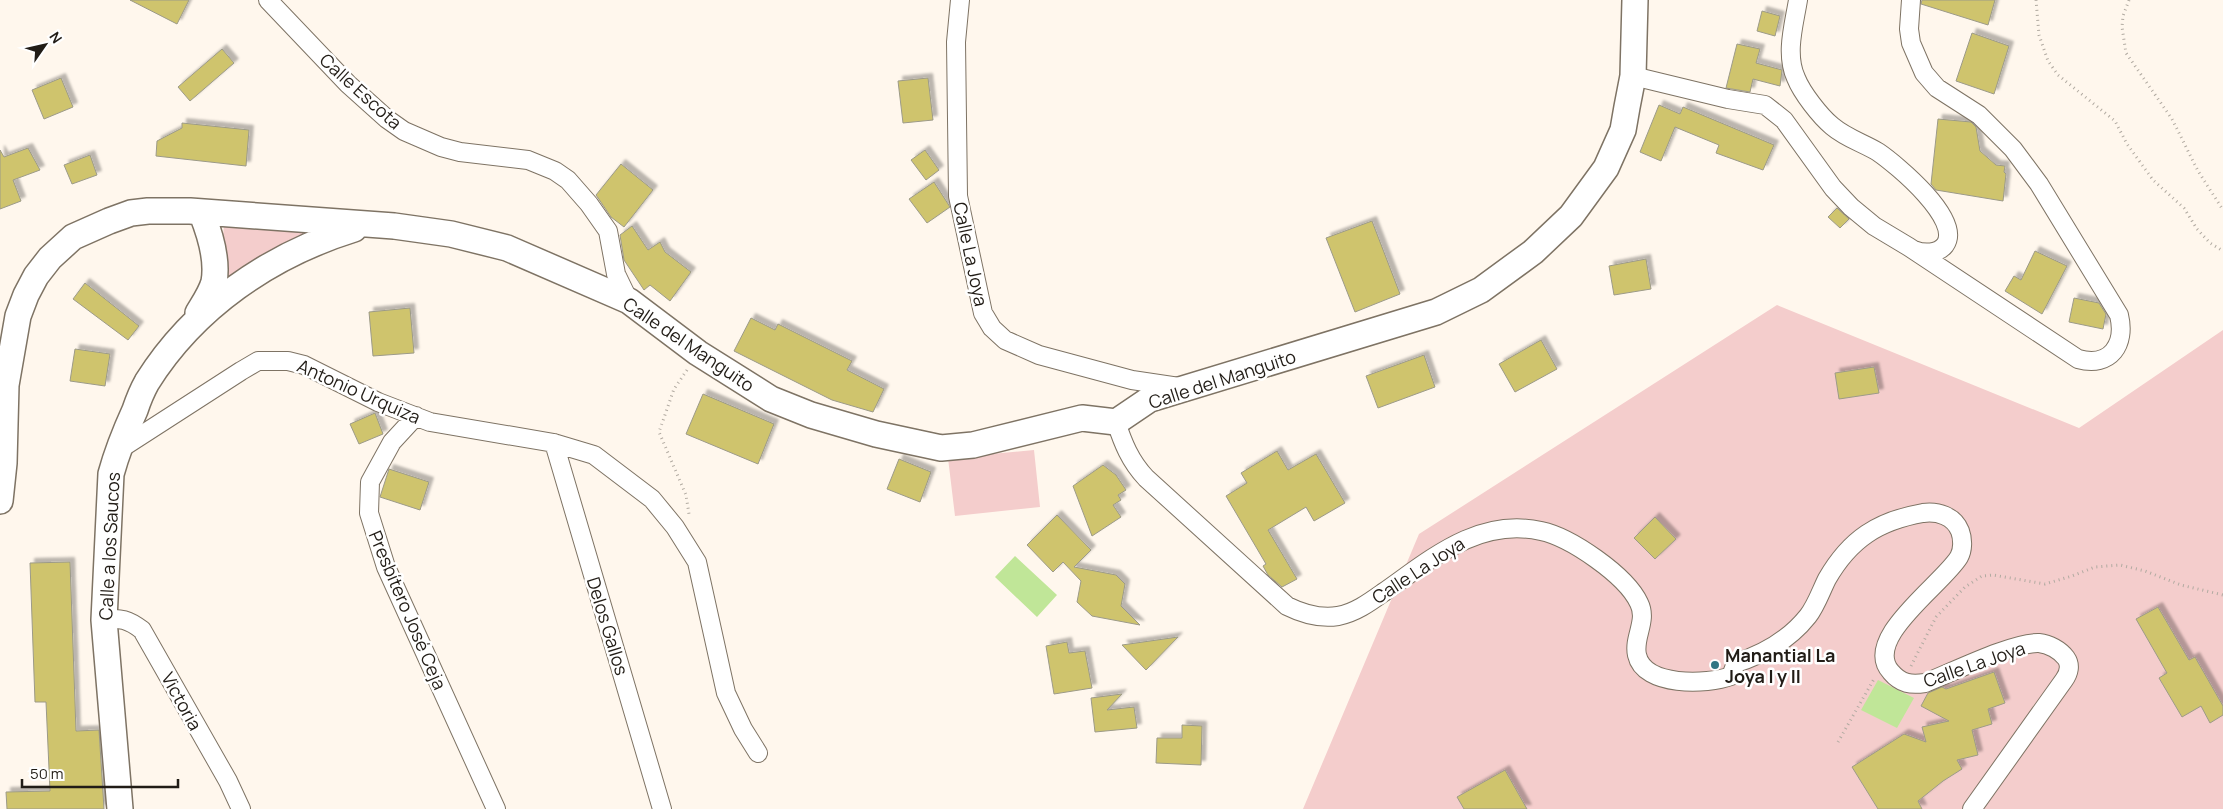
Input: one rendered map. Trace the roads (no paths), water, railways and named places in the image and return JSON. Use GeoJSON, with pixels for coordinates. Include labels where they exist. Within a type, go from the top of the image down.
{"type":"FeatureCollection","features":[{"type":"Feature","properties":{"kind":"main road","name":"Calle del Manguito"},"geometry":{"type":"LineString","coordinates":[[394,226],[452,234],[506,248],[629,301],[698,354],[771,399],[812,415],[876,434],[941,448],[973,445],[1082,418],[1116,422],[1150,400],[1436,312],[1481,290],[1533,252],[1571,216],[1606,168],[1623,130],[1633,76],[1635,0]]}},
{"type":"Feature","properties":{"kind":"main road"},"geometry":{"type":"LineString","coordinates":[[0,501],[4,463],[6,385],[14,338],[23,302],[36,276],[50,258],[73,237],[109,221],[148,211],[190,211],[202,214],[394,226]]}},
{"type":"Feature","properties":{"kind":"main road"},"geometry":{"type":"LineString","coordinates":[[190,326],[214,283],[211,243],[202,214]]}},
{"type":"Feature","properties":{"kind":"main road","name":"Calle a los Saucos"},"geometry":{"type":"LineString","coordinates":[[120,809],[104,620],[111,474],[117,452],[146,383],[190,326],[247,280],[276,261],[303,247],[359,227],[394,226]]}},
{"type":"Feature","properties":{"kind":"street","name":"Calle Escota"},"geometry":{"type":"LineString","coordinates":[[268,0],[348,84],[387,119],[404,131],[432,144],[460,152],[514,156],[528,160],[555,171],[568,180],[589,204],[608,231],[616,274],[629,301]]}},
{"type":"Feature","properties":{"kind":"street","name":"Calle La Joya"},"geometry":{"type":"LineString","coordinates":[[960,0],[956,42],[958,196],[983,313],[992,328],[1005,340],[1039,355],[1132,380],[1189,389]]}},
{"type":"Feature","properties":{"kind":"street"},"geometry":{"type":"LineString","coordinates":[[1798,0],[1790,52],[1791,65],[1802,91],[1833,127],[1879,153],[1909,177],[1928,197],[1949,232],[1943,247],[1931,253],[1924,253],[1910,247]]}},
{"type":"Feature","properties":{"kind":"street"},"geometry":{"type":"LineString","coordinates":[[1633,76],[1728,99],[1765,105],[1792,129],[1819,170],[1851,208],[1874,226],[1910,247],[2078,359],[2086,361],[2103,359],[2110,355],[2120,341],[2122,334],[2119,315],[2039,184],[2024,163],[1991,125],[1975,112],[1938,88],[1924,74],[1912,44],[1909,21],[1911,0]]}},
{"type":"Feature","properties":{"kind":"street","name":"Antonio Urquiza"},"geometry":{"type":"LineString","coordinates":[[117,452],[258,361],[273,359],[304,365],[378,402],[430,422],[554,443],[594,455],[652,499],[674,527],[697,562],[726,693],[743,729],[758,753]]}},
{"type":"Feature","properties":{"kind":"street","name":"Presbítero José Ceja"},"geometry":{"type":"LineString","coordinates":[[416,416],[392,442],[370,482],[368,513],[386,567],[496,809]]}},
{"type":"Feature","properties":{"kind":"street","name":"Calle La Joya"},"geometry":{"type":"LineString","coordinates":[[1116,422],[1124,447],[1134,465],[1146,478],[1287,606],[1300,613],[1327,617],[1350,612],[1444,551],[1473,536],[1505,528],[1540,530],[1556,535],[1592,555],[1627,587],[1640,604],[1642,626],[1636,646],[1641,663],[1652,675],[1681,681],[1731,676],[1736,663],[1762,654],[1787,637],[1808,616],[1833,569],[1865,534],[1880,525],[1905,516],[1928,512],[1945,515],[1958,526],[1962,549],[1959,557],[1934,586],[1916,602],[1888,641],[1884,660],[1888,669],[1901,681],[1914,684],[1926,683],[2013,648],[2034,643],[2049,645],[2066,659],[2069,669],[2068,675],[1972,809]]}},
{"type":"Feature","properties":{"kind":"street","name":"Delos Gallos"},"geometry":{"type":"LineString","coordinates":[[554,443],[662,809]]}},
{"type":"Feature","properties":{"kind":"street","name":"Victoria"},"geometry":{"type":"LineString","coordinates":[[104,620],[119,617],[132,622],[142,630],[228,781],[241,809]]}},
{"type":"Feature","properties":{"kind":"place","name":"Manantial La Joya I y II"},"geometry":{"type":"Point","coordinates":[1715,665]}}]}
